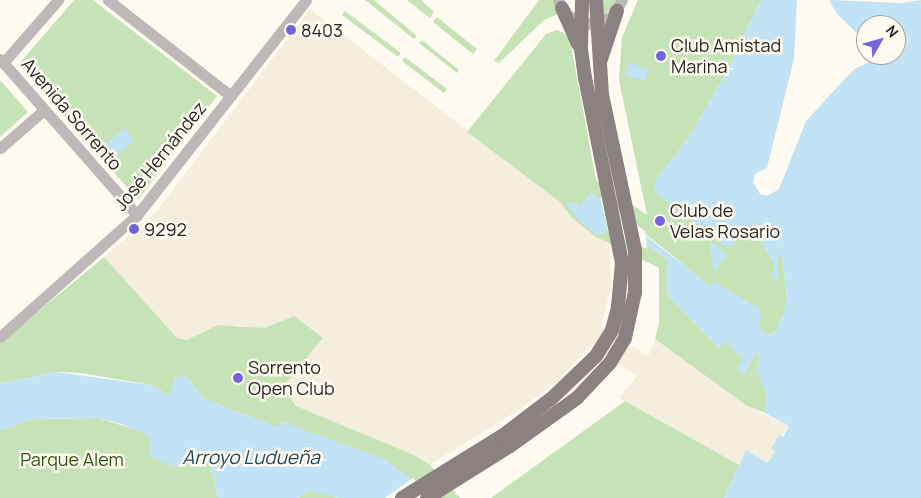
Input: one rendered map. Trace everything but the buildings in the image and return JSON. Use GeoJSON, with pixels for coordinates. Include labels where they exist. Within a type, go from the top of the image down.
{"type":"FeatureCollection","features":[{"type":"Feature","properties":{"kind":"main road"},"geometry":{"type":"LineString","coordinates":[[402,498],[450,466],[502,436],[566,388],[596,356],[612,330],[621,282],[619,240],[581,49],[582,0]]}},
{"type":"Feature","properties":{"kind":"main road"},"geometry":{"type":"LineString","coordinates":[[427,498],[510,446],[577,398],[610,363],[625,338],[634,292],[635,250],[599,67],[595,24],[596,0]]}},
{"type":"Feature","properties":{"kind":"main road"},"geometry":{"type":"LineString","coordinates":[[560,4],[581,49]]}},
{"type":"Feature","properties":{"kind":"main road"},"geometry":{"type":"LineString","coordinates":[[599,67],[619,6]]}},
{"type":"Feature","properties":{"kind":"street"},"geometry":{"type":"LineString","coordinates":[[2,61],[58,0]]}},
{"type":"Feature","properties":{"kind":"street"},"geometry":{"type":"LineString","coordinates":[[108,0],[231,96]]}},
{"type":"Feature","properties":{"kind":"street","name":"José Hernández"},"geometry":{"type":"LineString","coordinates":[[0,337],[137,215],[306,0]]}},
{"type":"Feature","properties":{"kind":"street"},"geometry":{"type":"LineString","coordinates":[[560,4],[581,23],[595,24],[619,6]]}},
{"type":"Feature","properties":{"kind":"street","name":"Avenida Sorrento"},"geometry":{"type":"LineString","coordinates":[[2,61],[137,215]]}},
{"type":"Feature","properties":{"kind":"street"},"geometry":{"type":"LineString","coordinates":[[0,148],[44,110]]}},
{"type":"Feature","properties":{"kind":"shaded area"},"geometry":{"type":"Polygon","coordinates":[[[310,9],[560,202],[572,218],[610,246],[611,287],[601,327],[648,356],[655,339],[747,406],[789,426],[771,449],[775,451],[768,463],[746,450],[739,465],[619,398],[637,376],[590,346],[558,380],[520,409],[430,465],[414,455],[296,406],[283,387],[323,338],[236,325],[187,340],[177,338],[165,328],[104,257],[156,212],[310,9]]]}},
{"type":"Feature","properties":{"kind":"green space"},"geometry":{"type":"Polygon","coordinates":[[[74,0],[93,0],[217,96],[138,200],[19,64],[74,0]]]}},
{"type":"Feature","properties":{"kind":"green space"},"geometry":{"type":"Polygon","coordinates":[[[365,0],[374,0],[417,36],[414,39],[365,0]]]}},
{"type":"Feature","properties":{"kind":"green space"},"geometry":{"type":"Polygon","coordinates":[[[407,0],[421,0],[434,12],[430,18],[407,0]]]}},
{"type":"Feature","properties":{"kind":"green space"},"geometry":{"type":"Polygon","coordinates":[[[539,0],[555,0],[560,13],[544,20],[499,63],[494,61],[539,0]]]}},
{"type":"Feature","properties":{"kind":"green space"},"geometry":{"type":"Polygon","coordinates":[[[603,0],[619,0],[602,18],[603,0]]]}},
{"type":"Feature","properties":{"kind":"green space","name":"Club de Velas Rosario"},"geometry":{"type":"Polygon","coordinates":[[[638,0],[761,0],[725,75],[689,137],[657,179],[729,249],[746,226],[756,233],[774,263],[777,281],[778,258],[779,254],[782,255],[787,297],[784,314],[775,332],[769,335],[759,329],[667,251],[591,193],[580,207],[573,202],[567,203],[606,229],[652,248],[668,260],[667,294],[719,348],[726,341],[744,360],[744,374],[756,352],[760,354],[756,369],[767,393],[765,413],[747,406],[655,339],[659,323],[659,268],[596,237],[572,218],[560,202],[467,132],[546,34],[557,30],[564,33],[570,40],[596,180],[647,215],[619,80],[622,37],[638,0]]]}},
{"type":"Feature","properties":{"kind":"green space"},"geometry":{"type":"Polygon","coordinates":[[[345,11],[401,53],[398,57],[342,15],[345,11]]]}},
{"type":"Feature","properties":{"kind":"green space"},"geometry":{"type":"Polygon","coordinates":[[[437,17],[477,49],[473,54],[433,22],[437,17]]]}},
{"type":"Feature","properties":{"kind":"green space"},"geometry":{"type":"Polygon","coordinates":[[[422,40],[459,70],[457,73],[419,43],[422,40]]]}},
{"type":"Feature","properties":{"kind":"green space"},"geometry":{"type":"Polygon","coordinates":[[[405,57],[447,89],[444,93],[402,61],[405,57]]]}},
{"type":"Feature","properties":{"kind":"green space"},"geometry":{"type":"Polygon","coordinates":[[[0,80],[28,112],[0,137],[0,80]]]}},
{"type":"Feature","properties":{"kind":"green space","name":"Sorrento Open Club"},"geometry":{"type":"Polygon","coordinates":[[[104,257],[177,338],[187,340],[218,325],[265,328],[294,316],[323,338],[283,387],[296,406],[414,455],[430,465],[460,498],[428,498],[284,422],[277,427],[204,399],[185,376],[175,378],[170,396],[151,385],[81,373],[56,372],[0,384],[0,343],[104,257]]]}},
{"type":"Feature","properties":{"kind":"green space"},"geometry":{"type":"Polygon","coordinates":[[[625,401],[739,465],[724,498],[491,498],[625,401]]]}},
{"type":"Feature","properties":{"kind":"green space","name":"Parque Alem"},"geometry":{"type":"Polygon","coordinates":[[[98,418],[208,452],[218,498],[0,498],[0,431],[33,419],[98,418]]]}},
{"type":"Feature","properties":{"kind":"green space"},"geometry":{"type":"Polygon","coordinates":[[[310,491],[320,492],[338,498],[298,498],[310,491]]]}},
{"type":"Feature","properties":{"kind":"water"},"geometry":{"type":"Polygon","coordinates":[[[761,0],[797,0],[794,59],[767,168],[755,174],[753,182],[760,194],[767,196],[779,189],[806,121],[854,69],[863,65],[906,65],[906,15],[856,15],[856,32],[837,14],[829,0],[902,3],[921,0],[921,498],[724,498],[746,450],[768,463],[775,451],[771,449],[779,435],[783,437],[789,426],[765,413],[767,393],[756,369],[760,355],[756,353],[744,374],[737,368],[743,359],[727,342],[719,348],[667,294],[668,260],[652,248],[607,229],[603,234],[595,234],[582,224],[566,202],[573,202],[580,207],[591,193],[710,286],[715,282],[761,310],[759,329],[770,335],[775,332],[784,314],[787,297],[782,255],[778,258],[778,281],[772,277],[774,263],[756,233],[746,226],[729,249],[654,191],[657,179],[689,137],[725,75],[761,0]]]}},
{"type":"Feature","properties":{"kind":"water"},"geometry":{"type":"Polygon","coordinates":[[[629,63],[649,69],[645,81],[625,75],[629,63]]]}},
{"type":"Feature","properties":{"kind":"water"},"geometry":{"type":"Polygon","coordinates":[[[125,128],[134,140],[107,163],[97,151],[125,128]]]}},
{"type":"Feature","properties":{"kind":"water"},"geometry":{"type":"Polygon","coordinates":[[[709,241],[727,255],[714,272],[709,241]]]}},
{"type":"Feature","properties":{"kind":"water","name":"Arroyo Ludueña"},"geometry":{"type":"Polygon","coordinates":[[[56,372],[151,385],[170,396],[175,378],[185,376],[204,399],[277,427],[283,422],[384,459],[409,477],[428,498],[338,498],[310,491],[298,498],[218,498],[208,452],[197,450],[178,468],[150,457],[149,436],[121,424],[98,418],[33,419],[0,431],[0,384],[56,372]]]}},
{"type":"Feature","properties":{"kind":"pier"},"geometry":{"type":"Polygon","coordinates":[[[600,197],[645,231],[647,249],[608,232],[600,197]]]}},
{"type":"Feature","properties":{"kind":"pier"},"geometry":{"type":"Polygon","coordinates":[[[413,478],[430,498],[385,498],[389,495],[413,478]]]}},
{"type":"Feature","properties":{"kind":"place","name":"8403"},"geometry":{"type":"Point","coordinates":[291,30]}},
{"type":"Feature","properties":{"kind":"place","name":"Club Amistad Marina"},"geometry":{"type":"Point","coordinates":[661,56]}},
{"type":"Feature","properties":{"kind":"place","name":"Club de Velas Rosario"},"geometry":{"type":"Point","coordinates":[660,221]}},
{"type":"Feature","properties":{"kind":"place","name":"9292"},"geometry":{"type":"Point","coordinates":[134,229]}},
{"type":"Feature","properties":{"kind":"place","name":"Sorrento Open Club"},"geometry":{"type":"Point","coordinates":[238,378]}}]}
